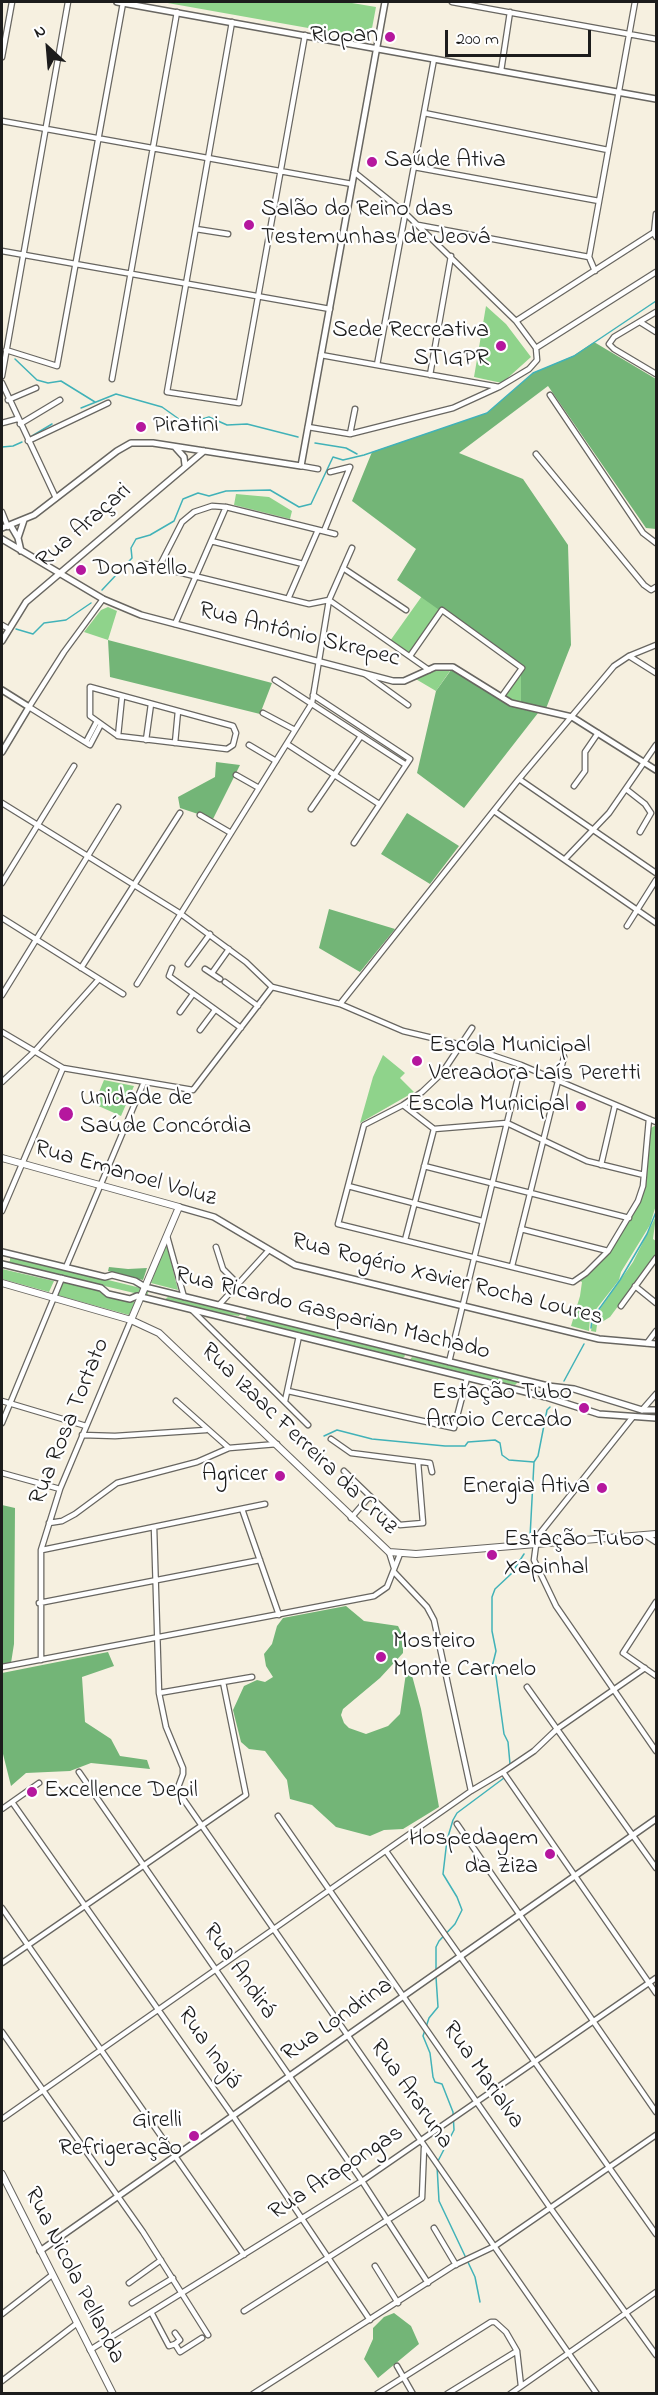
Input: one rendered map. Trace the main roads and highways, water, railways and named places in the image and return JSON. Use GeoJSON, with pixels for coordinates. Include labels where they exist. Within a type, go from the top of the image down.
{"type":"FeatureCollection","features":[{"type":"Feature","properties":{"kind":"main road","name":"Rua Emanoel Voluz"},"geometry":{"type":"LineString","coordinates":[[2,1158],[179,1207]]}},
{"type":"Feature","properties":{"kind":"main road","name":"Rua Rosa Tortato"},"geometry":{"type":"LineString","coordinates":[[131,1320],[179,1207]]}},
{"type":"Feature","properties":{"kind":"main road","name":"Rua Izaac Ferreira da Cruz"},"geometry":{"type":"LineString","coordinates":[[2,1283],[131,1320],[148,1326],[168,1339],[351,1518],[389,1552],[400,1554],[657,1534]]}},
{"type":"Feature","properties":{"kind":"main road","name":"Rua Nicola Pellanda"},"geometry":{"type":"LineString","coordinates":[[2,2174],[113,2394]]}},
{"type":"Feature","properties":{"kind":"waterway"},"geometry":{"type":"LineString","coordinates":[[102,590],[132,558],[131,548],[136,539],[150,535],[174,521],[183,499],[198,493],[209,496],[226,491],[270,490],[299,507],[311,504],[333,457],[343,460],[364,455],[487,413],[533,373],[574,356],[656,301]]}},
{"type":"Feature","properties":{"kind":"waterway"},"geometry":{"type":"LineString","coordinates":[[15,359],[37,380],[48,383],[61,381],[95,402]]}},
{"type":"Feature","properties":{"kind":"waterway"},"geometry":{"type":"LineString","coordinates":[[81,408],[116,394],[162,407],[186,424],[209,417],[227,425],[247,424],[298,437]]}},
{"type":"Feature","properties":{"kind":"waterway"},"geometry":{"type":"LineString","coordinates":[[32,436],[52,424]]}},
{"type":"Feature","properties":{"kind":"waterway"},"geometry":{"type":"LineString","coordinates":[[2,447],[22,442]]}},
{"type":"Feature","properties":{"kind":"waterway"},"geometry":{"type":"LineString","coordinates":[[315,443],[346,448],[357,454]]}},
{"type":"Feature","properties":{"kind":"waterway"},"geometry":{"type":"LineString","coordinates":[[16,629],[33,634],[44,623],[66,620],[91,603]]}},
{"type":"Feature","properties":{"kind":"waterway"},"geometry":{"type":"LineString","coordinates":[[591,1328],[592,1319],[620,1280],[647,1234],[656,1212]]}},
{"type":"Feature","properties":{"kind":"waterway"},"geometry":{"type":"LineString","coordinates":[[564,1381],[584,1344]]}},
{"type":"Feature","properties":{"kind":"waterway"},"geometry":{"type":"LineString","coordinates":[[530,1537],[534,1462],[538,1456],[547,1410],[550,1407]]}},
{"type":"Feature","properties":{"kind":"waterway"},"geometry":{"type":"LineString","coordinates":[[324,1436],[337,1430],[372,1439],[445,1446],[465,1446],[468,1442],[495,1440],[500,1443],[502,1455],[509,1460],[534,1462]]}},
{"type":"Feature","properties":{"kind":"waterway"},"geometry":{"type":"LineString","coordinates":[[510,1764],[496,1676],[492,1667],[496,1651],[492,1631],[492,1597],[495,1589],[511,1574],[524,1554]]}},
{"type":"Feature","properties":{"kind":"waterway"},"geometry":{"type":"LineString","coordinates":[[436,1969],[436,1947],[455,1924],[462,1910],[443,1874],[447,1840],[453,1820],[457,1813],[504,1778]]}},
{"type":"Feature","properties":{"kind":"waterway"},"geometry":{"type":"LineString","coordinates":[[436,1977],[438,2007],[429,2018],[423,2036],[430,2053],[433,2077],[435,2082],[442,2084],[453,2112],[454,2130],[438,2161]]}},
{"type":"Feature","properties":{"kind":"waterway"},"geometry":{"type":"LineString","coordinates":[[437,2166],[439,2201],[475,2277],[480,2302]]}},
{"type":"Feature","properties":{"kind":"place","name":"Riopan"},"geometry":{"type":"Point","coordinates":[390,37]}},
{"type":"Feature","properties":{"kind":"place","name":"Saúde Ativa"},"geometry":{"type":"Point","coordinates":[372,162]}},
{"type":"Feature","properties":{"kind":"place","name":"Salão do Reino das Testemunhas de Jeová"},"geometry":{"type":"Point","coordinates":[249,225]}},
{"type":"Feature","properties":{"kind":"place","name":"Sede Recreativa STIGPR"},"geometry":{"type":"Point","coordinates":[501,346]}},
{"type":"Feature","properties":{"kind":"place","name":"Piratini"},"geometry":{"type":"Point","coordinates":[141,427]}},
{"type":"Feature","properties":{"kind":"place","name":"Donatello"},"geometry":{"type":"Point","coordinates":[81,570]}},
{"type":"Feature","properties":{"kind":"place","name":"Escola Municipal Vereadora Laís Peretti"},"geometry":{"type":"Point","coordinates":[417,1061]}},
{"type":"Feature","properties":{"kind":"place","name":"Escola Municipal"},"geometry":{"type":"Point","coordinates":[581,1106]}},
{"type":"Feature","properties":{"kind":"place","name":"Unidade de Saúde Concórdia"},"geometry":{"type":"Point","coordinates":[66,1114]}},
{"type":"Feature","properties":{"kind":"place","name":"Estação Tubo Arroio Cercado"},"geometry":{"type":"Point","coordinates":[584,1408]}},
{"type":"Feature","properties":{"kind":"place","name":"Agricer"},"geometry":{"type":"Point","coordinates":[280,1476]}},
{"type":"Feature","properties":{"kind":"place","name":"Energia Ativa"},"geometry":{"type":"Point","coordinates":[602,1488]}},
{"type":"Feature","properties":{"kind":"place","name":"Estação Tubo Xapinhal"},"geometry":{"type":"Point","coordinates":[492,1555]}},
{"type":"Feature","properties":{"kind":"place","name":"Mosteiro Monte Carmelo"},"geometry":{"type":"Point","coordinates":[381,1657]}},
{"type":"Feature","properties":{"kind":"place","name":"Excellence Depil"},"geometry":{"type":"Point","coordinates":[32,1792]}},
{"type":"Feature","properties":{"kind":"place","name":"Hospedagem da Ziza"},"geometry":{"type":"Point","coordinates":[550,1854]}},
{"type":"Feature","properties":{"kind":"place","name":"Girelli Refrigeração"},"geometry":{"type":"Point","coordinates":[194,2136]}}]}
